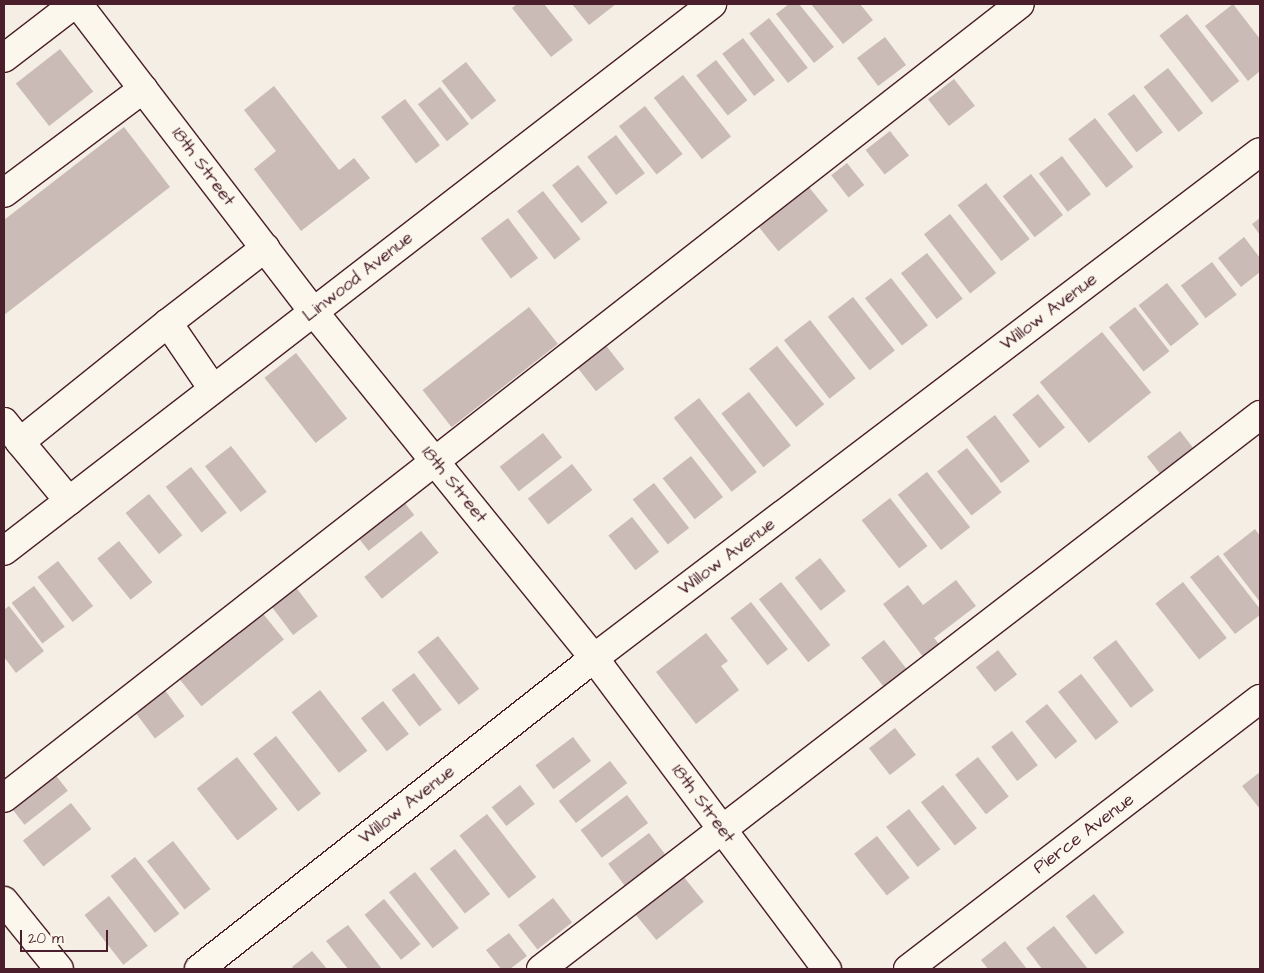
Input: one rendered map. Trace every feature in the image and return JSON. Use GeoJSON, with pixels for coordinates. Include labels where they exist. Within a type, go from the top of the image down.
{"type":"FeatureCollection","features":[{"type":"Feature","properties":{"kind":"street"},"geometry":{"type":"LineString","coordinates":[[4,58],[74,4]]}},
{"type":"Feature","properties":{"kind":"street","name":"18th Street"},"geometry":{"type":"LineString","coordinates":[[78,4],[313,311],[594,658],[827,969]]}},
{"type":"Feature","properties":{"kind":"street","name":"Linwood Avenue"},"geometry":{"type":"LineString","coordinates":[[4,552],[712,4]]}},
{"type":"Feature","properties":{"kind":"street"},"geometry":{"type":"LineString","coordinates":[[4,798],[434,460],[1020,4]]}},
{"type":"Feature","properties":{"kind":"street"},"geometry":{"type":"LineString","coordinates":[[4,193],[144,89]]}},
{"type":"Feature","properties":{"kind":"street","name":"Willow Avenue"},"geometry":{"type":"LineString","coordinates":[[199,969],[594,658],[1260,152]]}},
{"type":"Feature","properties":{"kind":"street"},"geometry":{"type":"LineString","coordinates":[[69,500],[12,432],[168,323],[265,248]]}},
{"type":"Feature","properties":{"kind":"street"},"geometry":{"type":"LineString","coordinates":[[168,323],[213,389]]}},
{"type":"Feature","properties":{"kind":"street"},"geometry":{"type":"LineString","coordinates":[[541,969],[721,828],[1260,415]]}},
{"type":"Feature","properties":{"kind":"street","name":"Pierce Avenue"},"geometry":{"type":"LineString","coordinates":[[908,969],[1260,699]]}},
{"type":"Feature","properties":{"kind":"street"},"geometry":{"type":"LineString","coordinates":[[4,901],[59,969]]}},
{"type":"Feature","properties":{"kind":"building"},"geometry":{"type":"Polygon","coordinates":[[[517,4],[544,4],[573,40],[551,57],[512,8],[517,4]]]}},
{"type":"Feature","properties":{"kind":"building"},"geometry":{"type":"Polygon","coordinates":[[[572,4],[616,4],[589,25],[572,4]]]}},
{"type":"Feature","properties":{"kind":"building"},"geometry":{"type":"Polygon","coordinates":[[[789,4],[799,4],[834,47],[814,63],[776,14],[789,4]]]}},
{"type":"Feature","properties":{"kind":"building"},"geometry":{"type":"Polygon","coordinates":[[[811,4],[860,4],[873,20],[843,44],[811,4]]]}},
{"type":"Feature","properties":{"kind":"building"},"geometry":{"type":"Polygon","coordinates":[[[1233,4],[1260,39],[1260,71],[1248,81],[1205,26],[1233,4]]]}},
{"type":"Feature","properties":{"kind":"building"},"geometry":{"type":"Polygon","coordinates":[[[1187,14],[1239,81],[1212,103],[1159,36],[1187,14]]]}},
{"type":"Feature","properties":{"kind":"building"},"geometry":{"type":"Polygon","coordinates":[[[769,18],[808,68],[788,83],[749,33],[769,18]]]}},
{"type":"Feature","properties":{"kind":"building"},"geometry":{"type":"Polygon","coordinates":[[[885,37],[906,65],[878,86],[857,58],[885,37]]]}},
{"type":"Feature","properties":{"kind":"building"},"geometry":{"type":"Polygon","coordinates":[[[743,38],[775,80],[754,96],[722,54],[743,38]]]}},
{"type":"Feature","properties":{"kind":"building"},"geometry":{"type":"Polygon","coordinates":[[[60,49],[93,92],[49,126],[16,83],[60,49]]]}},
{"type":"Feature","properties":{"kind":"building"},"geometry":{"type":"Polygon","coordinates":[[[716,60],[747,100],[728,116],[696,75],[716,60]]]}},
{"type":"Feature","properties":{"kind":"building"},"geometry":{"type":"Polygon","coordinates":[[[466,62],[496,101],[472,120],[442,81],[466,62]]]}},
{"type":"Feature","properties":{"kind":"building"},"geometry":{"type":"Polygon","coordinates":[[[1168,68],[1203,113],[1179,132],[1144,87],[1168,68]]]}},
{"type":"Feature","properties":{"kind":"building"},"geometry":{"type":"Polygon","coordinates":[[[683,75],[731,136],[702,159],[654,98],[683,75]]]}},
{"type":"Feature","properties":{"kind":"building"},"geometry":{"type":"Polygon","coordinates":[[[954,79],[975,106],[949,126],[928,99],[954,79]]]}},
{"type":"Feature","properties":{"kind":"building"},"geometry":{"type":"Polygon","coordinates":[[[274,86],[339,170],[354,158],[370,178],[301,231],[254,169],[276,151],[244,110],[274,86]]]}},
{"type":"Feature","properties":{"kind":"building"},"geometry":{"type":"Polygon","coordinates":[[[440,87],[469,124],[447,141],[418,104],[440,87]]]}},
{"type":"Feature","properties":{"kind":"building"},"geometry":{"type":"Polygon","coordinates":[[[1134,94],[1163,132],[1137,152],[1108,114],[1134,94]]]}},
{"type":"Feature","properties":{"kind":"building"},"geometry":{"type":"Polygon","coordinates":[[[405,99],[440,145],[416,163],[381,117],[405,99]]]}},
{"type":"Feature","properties":{"kind":"building"},"geometry":{"type":"Polygon","coordinates":[[[645,106],[683,154],[657,174],[619,126],[645,106]]]}},
{"type":"Feature","properties":{"kind":"building"},"geometry":{"type":"Polygon","coordinates":[[[1095,118],[1133,167],[1106,188],[1068,139],[1095,118]]]}},
{"type":"Feature","properties":{"kind":"building"},"geometry":{"type":"Polygon","coordinates":[[[124,127],[170,187],[4,315],[4,220],[124,127]]]}},
{"type":"Feature","properties":{"kind":"building"},"geometry":{"type":"Polygon","coordinates":[[[890,131],[909,155],[885,175],[866,150],[890,131]]]}},
{"type":"Feature","properties":{"kind":"building"},"geometry":{"type":"Polygon","coordinates":[[[616,135],[645,173],[616,195],[587,157],[616,135]]]}},
{"type":"Feature","properties":{"kind":"building"},"geometry":{"type":"Polygon","coordinates":[[[1062,156],[1091,194],[1068,212],[1039,173],[1062,156]]]}},
{"type":"Feature","properties":{"kind":"building"},"geometry":{"type":"Polygon","coordinates":[[[847,163],[864,185],[848,197],[831,175],[847,163]]]}},
{"type":"Feature","properties":{"kind":"building"},"geometry":{"type":"Polygon","coordinates":[[[578,165],[608,203],[582,223],[552,185],[578,165]]]}},
{"type":"Feature","properties":{"kind":"building"},"geometry":{"type":"Polygon","coordinates":[[[1031,174],[1063,215],[1035,237],[1003,196],[1031,174]]]}},
{"type":"Feature","properties":{"kind":"building"},"geometry":{"type":"Polygon","coordinates":[[[986,183],[1030,239],[1001,261],[958,205],[986,183]]]}},
{"type":"Feature","properties":{"kind":"building"},"geometry":{"type":"Polygon","coordinates":[[[808,186],[828,211],[778,251],[758,226],[808,186]]]}},
{"type":"Feature","properties":{"kind":"building"},"geometry":{"type":"Polygon","coordinates":[[[543,191],[581,239],[555,259],[517,211],[543,191]]]}},
{"type":"Feature","properties":{"kind":"building"},"geometry":{"type":"Polygon","coordinates":[[[950,214],[996,273],[970,293],[924,234],[950,214]]]}},
{"type":"Feature","properties":{"kind":"building"},"geometry":{"type":"Polygon","coordinates":[[[508,218],[538,258],[511,278],[481,238],[508,218]]]}},
{"type":"Feature","properties":{"kind":"building"},"geometry":{"type":"Polygon","coordinates":[[[1260,218],[1260,235],[1252,224],[1260,218]]]}},
{"type":"Feature","properties":{"kind":"building"},"geometry":{"type":"Polygon","coordinates":[[[1244,237],[1260,258],[1260,272],[1241,287],[1218,258],[1244,237]]]}},
{"type":"Feature","properties":{"kind":"building"},"geometry":{"type":"Polygon","coordinates":[[[927,253],[963,299],[937,319],[901,273],[927,253]]]}},
{"type":"Feature","properties":{"kind":"building"},"geometry":{"type":"Polygon","coordinates":[[[1212,262],[1237,295],[1206,318],[1181,285],[1212,262]]]}},
{"type":"Feature","properties":{"kind":"building"},"geometry":{"type":"Polygon","coordinates":[[[891,278],[928,325],[902,346],[865,298],[891,278]]]}},
{"type":"Feature","properties":{"kind":"building"},"geometry":{"type":"Polygon","coordinates":[[[1167,283],[1199,324],[1171,346],[1139,305],[1167,283]]]}},
{"type":"Feature","properties":{"kind":"building"},"geometry":{"type":"Polygon","coordinates":[[[853,297],[895,351],[870,370],[828,317],[853,297]]]}},
{"type":"Feature","properties":{"kind":"building"},"geometry":{"type":"Polygon","coordinates":[[[529,307],[558,344],[452,427],[423,390],[529,307]]]}},
{"type":"Feature","properties":{"kind":"building"},"geometry":{"type":"Polygon","coordinates":[[[1135,307],[1169,351],[1143,371],[1109,327],[1135,307]]]}},
{"type":"Feature","properties":{"kind":"building"},"geometry":{"type":"Polygon","coordinates":[[[810,320],[856,378],[830,399],[784,340],[810,320]]]}},
{"type":"Feature","properties":{"kind":"building"},"geometry":{"type":"Polygon","coordinates":[[[1102,332],[1151,393],[1089,443],[1040,382],[1102,332]]]}},
{"type":"Feature","properties":{"kind":"building"},"geometry":{"type":"Polygon","coordinates":[[[604,343],[624,369],[596,391],[576,365],[604,343]]]}},
{"type":"Feature","properties":{"kind":"building"},"geometry":{"type":"Polygon","coordinates":[[[777,346],[824,404],[796,427],[749,369],[777,346]]]}},
{"type":"Feature","properties":{"kind":"building"},"geometry":{"type":"Polygon","coordinates":[[[296,353],[347,418],[316,443],[264,378],[296,353]]]}},
{"type":"Feature","properties":{"kind":"building"},"geometry":{"type":"Polygon","coordinates":[[[749,392],[791,446],[763,467],[721,414],[749,392]]]}},
{"type":"Feature","properties":{"kind":"building"},"geometry":{"type":"Polygon","coordinates":[[[1038,394],[1065,427],[1039,448],[1012,415],[1038,394]]]}},
{"type":"Feature","properties":{"kind":"building"},"geometry":{"type":"Polygon","coordinates":[[[699,398],[757,472],[732,492],[674,418],[699,398]]]}},
{"type":"Feature","properties":{"kind":"building"},"geometry":{"type":"Polygon","coordinates":[[[995,415],[1030,461],[1001,483],[966,437],[995,415]]]}},
{"type":"Feature","properties":{"kind":"building"},"geometry":{"type":"Polygon","coordinates":[[[1180,431],[1199,455],[1166,481],[1147,457],[1180,431]]]}},
{"type":"Feature","properties":{"kind":"building"},"geometry":{"type":"Polygon","coordinates":[[[543,433],[562,457],[519,491],[500,467],[543,433]]]}},
{"type":"Feature","properties":{"kind":"building"},"geometry":{"type":"Polygon","coordinates":[[[231,446],[267,492],[241,512],[205,466],[231,446]]]}},
{"type":"Feature","properties":{"kind":"building"},"geometry":{"type":"Polygon","coordinates":[[[967,448],[1001,492],[972,516],[937,471],[967,448]]]}},
{"type":"Feature","properties":{"kind":"building"},"geometry":{"type":"Polygon","coordinates":[[[691,456],[723,497],[695,519],[663,478],[691,456]]]}},
{"type":"Feature","properties":{"kind":"building"},"geometry":{"type":"Polygon","coordinates":[[[572,464],[592,490],[548,524],[528,498],[572,464]]]}},
{"type":"Feature","properties":{"kind":"building"},"geometry":{"type":"Polygon","coordinates":[[[191,467],[227,513],[201,532],[166,487],[191,467]]]}},
{"type":"Feature","properties":{"kind":"building"},"geometry":{"type":"Polygon","coordinates":[[[927,472],[970,527],[941,550],[898,495],[927,472]]]}},
{"type":"Feature","properties":{"kind":"building"},"geometry":{"type":"Polygon","coordinates":[[[654,483],[689,528],[668,545],[633,500],[654,483]]]}},
{"type":"Feature","properties":{"kind":"building"},"geometry":{"type":"Polygon","coordinates":[[[397,493],[414,515],[369,551],[351,529],[397,493]]]}},
{"type":"Feature","properties":{"kind":"building"},"geometry":{"type":"Polygon","coordinates":[[[149,494],[182,535],[159,554],[126,513],[149,494]]]}},
{"type":"Feature","properties":{"kind":"building"},"geometry":{"type":"Polygon","coordinates":[[[890,498],[928,546],[899,568],[862,520],[890,498]]]}},
{"type":"Feature","properties":{"kind":"building"},"geometry":{"type":"Polygon","coordinates":[[[632,517],[659,552],[635,570],[608,535],[632,517]]]}},
{"type":"Feature","properties":{"kind":"building"},"geometry":{"type":"Polygon","coordinates":[[[1255,529],[1260,536],[1260,602],[1223,554],[1255,529]]]}},
{"type":"Feature","properties":{"kind":"building"},"geometry":{"type":"Polygon","coordinates":[[[421,531],[439,553],[382,599],[364,577],[421,531]]]}},
{"type":"Feature","properties":{"kind":"building"},"geometry":{"type":"Polygon","coordinates":[[[119,541],[152,582],[131,600],[97,559],[119,541]]]}},
{"type":"Feature","properties":{"kind":"building"},"geometry":{"type":"Polygon","coordinates":[[[1218,555],[1260,609],[1260,615],[1235,634],[1190,577],[1218,555]]]}},
{"type":"Feature","properties":{"kind":"building"},"geometry":{"type":"Polygon","coordinates":[[[820,558],[846,591],[821,611],[795,578],[820,558]]]}},
{"type":"Feature","properties":{"kind":"building"},"geometry":{"type":"Polygon","coordinates":[[[58,561],[93,606],[73,622],[38,577],[58,561]]]}},
{"type":"Feature","properties":{"kind":"building"},"geometry":{"type":"Polygon","coordinates":[[[956,580],[976,606],[934,638],[943,649],[927,662],[883,604],[908,585],[923,605],[956,580]]]}},
{"type":"Feature","properties":{"kind":"building"},"geometry":{"type":"Polygon","coordinates":[[[781,582],[830,645],[808,662],[759,599],[781,582]]]}},
{"type":"Feature","properties":{"kind":"building"},"geometry":{"type":"Polygon","coordinates":[[[1183,582],[1227,638],[1199,659],[1155,604],[1183,582]]]}},
{"type":"Feature","properties":{"kind":"building"},"geometry":{"type":"Polygon","coordinates":[[[34,586],[65,627],[42,644],[12,603],[34,586]]]}},
{"type":"Feature","properties":{"kind":"building"},"geometry":{"type":"Polygon","coordinates":[[[295,586],[318,616],[293,635],[270,605],[295,586]]]}},
{"type":"Feature","properties":{"kind":"building"},"geometry":{"type":"Polygon","coordinates":[[[751,602],[788,649],[767,665],[731,618],[751,602]]]}},
{"type":"Feature","properties":{"kind":"building"},"geometry":{"type":"Polygon","coordinates":[[[9,606],[44,651],[16,673],[4,657],[4,610],[9,606]]]}},
{"type":"Feature","properties":{"kind":"building"},"geometry":{"type":"Polygon","coordinates":[[[260,610],[284,640],[202,706],[178,677],[260,610]]]}},
{"type":"Feature","properties":{"kind":"building"},"geometry":{"type":"Polygon","coordinates":[[[706,633],[728,661],[721,666],[739,690],[696,724],[656,672],[706,633]]]}},
{"type":"Feature","properties":{"kind":"building"},"geometry":{"type":"Polygon","coordinates":[[[438,636],[479,689],[459,705],[418,652],[438,636]]]}},
{"type":"Feature","properties":{"kind":"building"},"geometry":{"type":"Polygon","coordinates":[[[884,640],[907,669],[884,687],[861,658],[884,640]]]}},
{"type":"Feature","properties":{"kind":"building"},"geometry":{"type":"Polygon","coordinates":[[[1116,640],[1154,690],[1131,708],[1093,657],[1116,640]]]}},
{"type":"Feature","properties":{"kind":"building"},"geometry":{"type":"Polygon","coordinates":[[[998,650],[1017,674],[995,692],[976,667],[998,650]]]}},
{"type":"Feature","properties":{"kind":"building"},"geometry":{"type":"Polygon","coordinates":[[[414,673],[442,710],[419,727],[392,690],[414,673]]]}},
{"type":"Feature","properties":{"kind":"building"},"geometry":{"type":"Polygon","coordinates":[[[1081,674],[1119,722],[1096,740],[1058,692],[1081,674]]]}},
{"type":"Feature","properties":{"kind":"building"},"geometry":{"type":"Polygon","coordinates":[[[164,689],[184,716],[155,738],[134,711],[164,689]]]}},
{"type":"Feature","properties":{"kind":"building"},"geometry":{"type":"Polygon","coordinates":[[[320,690],[367,751],[339,773],[292,712],[320,690]]]}},
{"type":"Feature","properties":{"kind":"building"},"geometry":{"type":"Polygon","coordinates":[[[383,701],[409,734],[387,751],[361,718],[383,701]]]}},
{"type":"Feature","properties":{"kind":"building"},"geometry":{"type":"Polygon","coordinates":[[[1047,704],[1077,741],[1055,759],[1025,722],[1047,704]]]}},
{"type":"Feature","properties":{"kind":"building"},"geometry":{"type":"Polygon","coordinates":[[[895,728],[916,755],[890,775],[869,748],[895,728]]]}},
{"type":"Feature","properties":{"kind":"building"},"geometry":{"type":"Polygon","coordinates":[[[1012,731],[1038,765],[1017,781],[991,747],[1012,731]]]}},
{"type":"Feature","properties":{"kind":"building"},"geometry":{"type":"Polygon","coordinates":[[[276,736],[321,794],[298,811],[253,754],[276,736]]]}},
{"type":"Feature","properties":{"kind":"building"},"geometry":{"type":"Polygon","coordinates":[[[573,737],[591,761],[554,789],[535,765],[573,737]]]}},
{"type":"Feature","properties":{"kind":"building"},"geometry":{"type":"Polygon","coordinates":[[[237,757],[278,809],[237,840],[197,788],[237,757]]]}},
{"type":"Feature","properties":{"kind":"building"},"geometry":{"type":"Polygon","coordinates":[[[978,757],[1009,796],[986,814],[955,775],[978,757]]]}},
{"type":"Feature","properties":{"kind":"building"},"geometry":{"type":"Polygon","coordinates":[[[610,761],[627,783],[576,823],[559,801],[610,761]]]}},
{"type":"Feature","properties":{"kind":"building"},"geometry":{"type":"Polygon","coordinates":[[[50,768],[68,791],[25,825],[7,802],[50,768]]]}},
{"type":"Feature","properties":{"kind":"building"},"geometry":{"type":"Polygon","coordinates":[[[1260,772],[1260,809],[1242,786],[1260,772]]]}},
{"type":"Feature","properties":{"kind":"building"},"geometry":{"type":"Polygon","coordinates":[[[520,785],[535,804],[506,826],[492,807],[520,785]]]}},
{"type":"Feature","properties":{"kind":"building"},"geometry":{"type":"Polygon","coordinates":[[[943,785],[977,828],[955,846],[921,802],[943,785]]]}},
{"type":"Feature","properties":{"kind":"building"},"geometry":{"type":"Polygon","coordinates":[[[627,795],[648,823],[602,858],[581,830],[627,795]]]}},
{"type":"Feature","properties":{"kind":"building"},"geometry":{"type":"Polygon","coordinates":[[[71,803],[91,829],[43,867],[23,841],[71,803]]]}},
{"type":"Feature","properties":{"kind":"building"},"geometry":{"type":"Polygon","coordinates":[[[909,809],[940,849],[918,867],[886,827],[909,809]]]}},
{"type":"Feature","properties":{"kind":"building"},"geometry":{"type":"Polygon","coordinates":[[[487,814],[536,877],[509,899],[459,836],[487,814]]]}},
{"type":"Feature","properties":{"kind":"building"},"geometry":{"type":"Polygon","coordinates":[[[649,833],[667,857],[626,888],[608,864],[649,833]]]}},
{"type":"Feature","properties":{"kind":"building"},"geometry":{"type":"Polygon","coordinates":[[[877,836],[910,878],[887,896],[854,854],[877,836]]]}},
{"type":"Feature","properties":{"kind":"building"},"geometry":{"type":"Polygon","coordinates":[[[173,841],[211,889],[185,909],[147,861],[173,841]]]}},
{"type":"Feature","properties":{"kind":"building"},"geometry":{"type":"Polygon","coordinates":[[[455,849],[490,894],[465,914],[430,869],[455,849]]]}},
{"type":"Feature","properties":{"kind":"building"},"geometry":{"type":"Polygon","coordinates":[[[135,857],[179,914],[155,933],[111,876],[135,857]]]}},
{"type":"Feature","properties":{"kind":"building"},"geometry":{"type":"Polygon","coordinates":[[[415,872],[459,928],[433,948],[389,892],[415,872]]]}},
{"type":"Feature","properties":{"kind":"building"},"geometry":{"type":"Polygon","coordinates":[[[683,876],[704,902],[656,940],[636,914],[683,876]]]}},
{"type":"Feature","properties":{"kind":"building"},"geometry":{"type":"Polygon","coordinates":[[[1094,894],[1124,933],[1096,955],[1066,916],[1094,894]]]}},
{"type":"Feature","properties":{"kind":"building"},"geometry":{"type":"Polygon","coordinates":[[[109,896],[148,946],[123,965],[85,915],[109,896]]]}},
{"type":"Feature","properties":{"kind":"building"},"geometry":{"type":"Polygon","coordinates":[[[553,898],[572,922],[537,950],[518,925],[553,898]]]}},
{"type":"Feature","properties":{"kind":"building"},"geometry":{"type":"Polygon","coordinates":[[[384,899],[421,944],[401,960],[365,915],[384,899]]]}},
{"type":"Feature","properties":{"kind":"building"},"geometry":{"type":"Polygon","coordinates":[[[348,925],[382,969],[348,969],[326,941],[348,925]]]}},
{"type":"Feature","properties":{"kind":"building"},"geometry":{"type":"Polygon","coordinates":[[[1054,926],[1088,969],[1042,969],[1026,948],[1054,926]]]}},
{"type":"Feature","properties":{"kind":"building"},"geometry":{"type":"Polygon","coordinates":[[[509,933],[527,956],[510,969],[501,969],[486,950],[509,933]]]}},
{"type":"Feature","properties":{"kind":"building"},"geometry":{"type":"Polygon","coordinates":[[[1005,941],[1027,969],[988,969],[981,960],[1005,941]]]}},
{"type":"Feature","properties":{"kind":"building"},"geometry":{"type":"Polygon","coordinates":[[[312,951],[327,969],[294,969],[292,967],[312,951]]]}}]}
